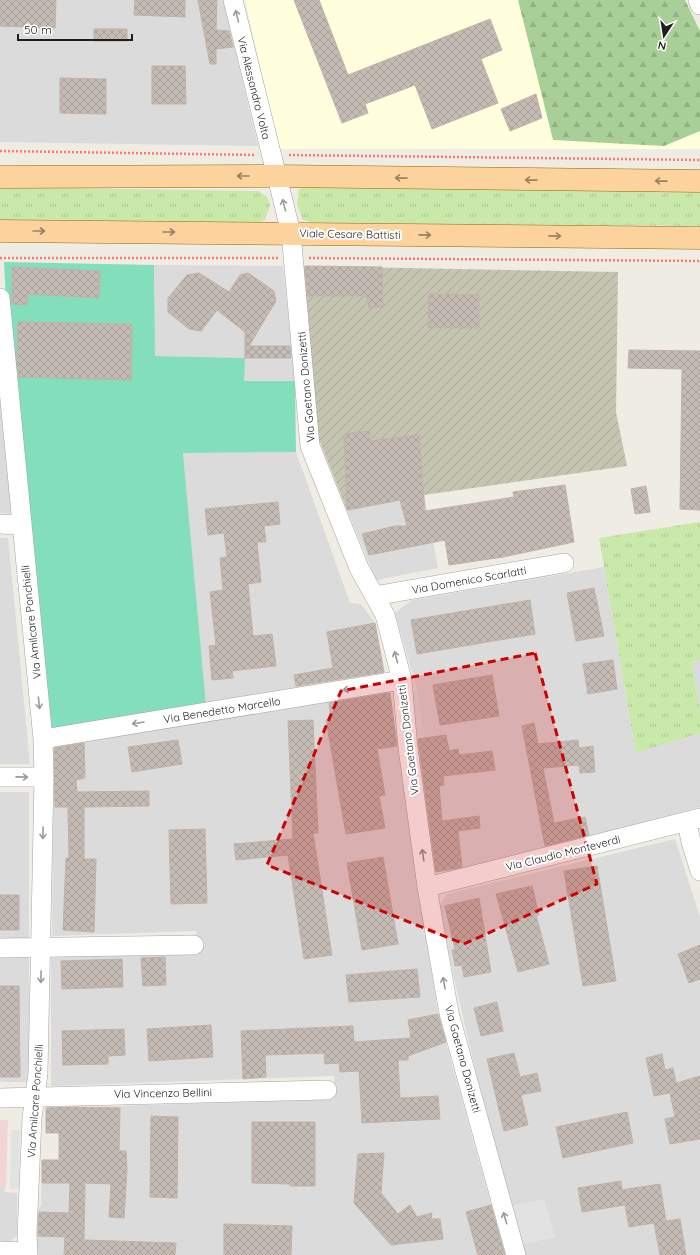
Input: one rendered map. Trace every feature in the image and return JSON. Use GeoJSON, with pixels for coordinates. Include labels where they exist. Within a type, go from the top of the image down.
{"type":"FeatureCollection","features":[{"type":"Feature","properties":{"kind":"main road"},"geometry":{"type":"LineString","coordinates":[[0,177],[277,176],[700,181]]}},
{"type":"Feature","properties":{"kind":"main road","name":"Viale Cesare Battisti"},"geometry":{"type":"LineString","coordinates":[[0,231],[700,238]]}},
{"type":"Feature","properties":{"kind":"street","name":"Via Alessandro Volta"},"geometry":{"type":"LineString","coordinates":[[232,0],[270,155],[277,176],[291,233]]}},
{"type":"Feature","properties":{"kind":"street"},"geometry":{"type":"LineString","coordinates":[[698,0],[700,5]]}},
{"type":"Feature","properties":{"kind":"street","name":"Via Gaetano Donizetti"},"geometry":{"type":"LineString","coordinates":[[291,233],[310,446],[359,568],[385,615],[402,680],[427,887],[450,1013],[516,1255]]}},
{"type":"Feature","properties":{"kind":"street","name":"Via Amilcare Ponchielli"},"geometry":{"type":"LineString","coordinates":[[0,298],[43,738],[44,777],[38,1073],[34,1098],[27,1234],[28,1254]]}},
{"type":"Feature","properties":{"kind":"street"},"geometry":{"type":"LineString","coordinates":[[0,524],[21,525]]}},
{"type":"Feature","properties":{"kind":"street","name":"Via Domenico Scarlatti"},"geometry":{"type":"LineString","coordinates":[[374,596],[564,563]]}},
{"type":"Feature","properties":{"kind":"street","name":"Via Benedetto Marcello"},"geometry":{"type":"LineString","coordinates":[[43,738],[402,680]]}},
{"type":"Feature","properties":{"kind":"street"},"geometry":{"type":"LineString","coordinates":[[0,776],[44,777]]}},
{"type":"Feature","properties":{"kind":"street"},"geometry":{"type":"LineString","coordinates":[[693,820],[691,842],[700,871]]}},
{"type":"Feature","properties":{"kind":"street","name":"Via Claudio Monteverdi"},"geometry":{"type":"LineString","coordinates":[[427,887],[693,820]]}},
{"type":"Feature","properties":{"kind":"street"},"geometry":{"type":"LineString","coordinates":[[0,948],[194,944]]}},
{"type":"Feature","properties":{"kind":"street","name":"Via Vincenzo Bellini"},"geometry":{"type":"LineString","coordinates":[[0,1098],[34,1098],[62,1095],[327,1090]]}},
{"type":"Feature","properties":{"kind":"street"},"geometry":{"type":"LineString","coordinates":[[0,1251],[28,1254]]}},
{"type":"Feature","properties":{"kind":"path"},"geometry":{"type":"LineString","coordinates":[[0,151],[700,160]]}},
{"type":"Feature","properties":{"kind":"path"},"geometry":{"type":"LineString","coordinates":[[0,258],[294,258],[700,261]]}},
{"type":"Feature","properties":{"kind":"highlighted area"},"geometry":{"type":"Polygon","coordinates":[[[535,653],[597,884],[464,944],[267,865],[341,691],[535,653]]]}},
{"type":"Feature","properties":{"kind":"shaded area"},"geometry":{"type":"Polygon","coordinates":[[[0,0],[223,0],[258,146],[0,142],[0,0]]]}},
{"type":"Feature","properties":{"kind":"shaded area"},"geometry":{"type":"Polygon","coordinates":[[[245,0],[685,0],[700,31],[700,149],[279,149],[245,0]]]}},
{"type":"Feature","properties":{"kind":"shaded area"},"geometry":{"type":"Polygon","coordinates":[[[154,265],[283,266],[295,381],[243,381],[245,358],[155,356],[154,265]]]}},
{"type":"Feature","properties":{"kind":"shaded area"},"geometry":{"type":"Polygon","coordinates":[[[303,266],[618,272],[616,412],[627,466],[424,495],[347,510],[318,437],[303,266]]]}},
{"type":"Feature","properties":{"kind":"shaded area"},"geometry":{"type":"Polygon","coordinates":[[[0,387],[11,514],[0,513],[0,387]]]}},
{"type":"Feature","properties":{"kind":"shaded area"},"geometry":{"type":"Polygon","coordinates":[[[296,452],[350,603],[361,604],[375,623],[384,675],[206,705],[183,453],[296,452]]]}},
{"type":"Feature","properties":{"kind":"shaded area"},"geometry":{"type":"Polygon","coordinates":[[[424,495],[438,568],[376,580],[347,510],[424,495]]]}},
{"type":"Feature","properties":{"kind":"shaded area"},"geometry":{"type":"Polygon","coordinates":[[[0,538],[8,538],[30,764],[0,764],[0,538]]]}},
{"type":"Feature","properties":{"kind":"shaded area"},"geometry":{"type":"Polygon","coordinates":[[[604,567],[636,752],[700,733],[700,807],[462,870],[429,873],[414,740],[424,738],[417,690],[395,613],[412,600],[604,567]]]}},
{"type":"Feature","properties":{"kind":"shaded area"},"geometry":{"type":"Polygon","coordinates":[[[700,660],[700,711],[692,662],[700,660]]]}},
{"type":"Feature","properties":{"kind":"shaded area"},"geometry":{"type":"Polygon","coordinates":[[[389,690],[438,1014],[505,1255],[36,1255],[35,1212],[41,1206],[42,1160],[59,1160],[59,1133],[46,1133],[46,1107],[334,1099],[334,1076],[51,1086],[51,956],[199,952],[196,931],[52,936],[54,742],[84,742],[389,690]]]}},
{"type":"Feature","properties":{"kind":"shaded area"},"geometry":{"type":"Polygon","coordinates":[[[417,690],[424,738],[414,740],[407,692],[417,690]]]}},
{"type":"Feature","properties":{"kind":"shaded area"},"geometry":{"type":"Polygon","coordinates":[[[0,792],[29,792],[29,1082],[0,1082],[0,792]]]}},
{"type":"Feature","properties":{"kind":"shaded area"},"geometry":{"type":"Polygon","coordinates":[[[675,839],[700,917],[700,1255],[524,1255],[522,1244],[555,1237],[511,1206],[470,1048],[438,907],[447,894],[675,839]]]}},
{"type":"Feature","properties":{"kind":"shaded area"},"geometry":{"type":"Polygon","coordinates":[[[0,1120],[8,1120],[6,1186],[0,1186],[0,1120]]]}},
{"type":"Feature","properties":{"kind":"shaded area"},"geometry":{"type":"Polygon","coordinates":[[[11,1130],[20,1130],[19,1189],[10,1189],[11,1130]]]}},
{"type":"Feature","properties":{"kind":"shaded area"},"geometry":{"type":"Polygon","coordinates":[[[0,1186],[6,1186],[4,1192],[17,1193],[17,1236],[6,1244],[0,1244],[0,1186]]]}},
{"type":"Feature","properties":{"kind":"shaded area"},"geometry":{"type":"Polygon","coordinates":[[[544,1199],[555,1237],[522,1244],[511,1206],[544,1199]]]}},
{"type":"Feature","properties":{"kind":"green space"},"geometry":{"type":"Polygon","coordinates":[[[518,0],[685,0],[700,31],[700,131],[664,146],[553,140],[518,0]]]}},
{"type":"Feature","properties":{"kind":"green space"},"geometry":{"type":"Polygon","coordinates":[[[305,186],[700,191],[700,226],[313,223],[303,220],[297,204],[299,189],[305,186]]]}},
{"type":"Feature","properties":{"kind":"green space"},"geometry":{"type":"Polygon","coordinates":[[[0,187],[259,191],[267,197],[270,205],[265,220],[259,223],[0,220],[0,187]]]}},
{"type":"Feature","properties":{"kind":"green space"},"geometry":{"type":"Polygon","coordinates":[[[4,262],[154,265],[155,356],[245,358],[244,381],[295,381],[296,452],[183,453],[206,705],[48,729],[10,379],[4,262]]]}},
{"type":"Feature","properties":{"kind":"green space"},"geometry":{"type":"Polygon","coordinates":[[[700,522],[700,660],[692,662],[700,711],[700,733],[636,753],[599,538],[700,522]]]}},
{"type":"Feature","properties":{"kind":"building"},"geometry":{"type":"Polygon","coordinates":[[[0,0],[56,0],[55,28],[0,26],[0,0]]]}},
{"type":"Feature","properties":{"kind":"building"},"geometry":{"type":"Polygon","coordinates":[[[135,0],[185,0],[185,17],[134,15],[135,0]]]}},
{"type":"Feature","properties":{"kind":"building"},"geometry":{"type":"Polygon","coordinates":[[[198,0],[217,0],[216,30],[229,31],[233,47],[216,49],[216,64],[210,64],[198,0]]]}},
{"type":"Feature","properties":{"kind":"building"},"geometry":{"type":"Polygon","coordinates":[[[294,0],[319,0],[348,75],[490,19],[502,50],[481,59],[498,103],[432,129],[415,85],[365,104],[368,113],[342,123],[294,0]]]}},
{"type":"Feature","properties":{"kind":"building"},"geometry":{"type":"Polygon","coordinates":[[[94,29],[127,29],[127,41],[94,41],[94,29]]]}},
{"type":"Feature","properties":{"kind":"building"},"geometry":{"type":"Polygon","coordinates":[[[152,66],[185,66],[186,104],[152,104],[152,66]]]}},
{"type":"Feature","properties":{"kind":"building"},"geometry":{"type":"Polygon","coordinates":[[[60,78],[106,79],[106,114],[60,113],[60,78]]]}},
{"type":"Feature","properties":{"kind":"building"},"geometry":{"type":"Polygon","coordinates":[[[536,94],[542,118],[510,131],[501,109],[536,94]]]}},
{"type":"Feature","properties":{"kind":"building"},"geometry":{"type":"Polygon","coordinates":[[[305,266],[382,267],[383,307],[369,308],[367,296],[308,296],[305,266]]]}},
{"type":"Feature","properties":{"kind":"building"},"geometry":{"type":"Polygon","coordinates":[[[12,267],[100,271],[99,298],[28,294],[27,305],[12,304],[12,267]]]}},
{"type":"Feature","properties":{"kind":"building"},"geometry":{"type":"Polygon","coordinates":[[[199,273],[229,292],[240,275],[248,273],[274,291],[276,301],[249,346],[290,346],[291,358],[245,358],[245,332],[217,310],[201,331],[189,329],[168,312],[168,298],[187,275],[199,273]]]}},
{"type":"Feature","properties":{"kind":"building"},"geometry":{"type":"Polygon","coordinates":[[[429,294],[479,295],[479,328],[428,328],[429,294]]]}},
{"type":"Feature","properties":{"kind":"building"},"geometry":{"type":"Polygon","coordinates":[[[18,322],[132,324],[131,380],[19,377],[17,360],[18,322]]]}},
{"type":"Feature","properties":{"kind":"building"},"geometry":{"type":"Polygon","coordinates":[[[629,350],[700,351],[700,510],[680,509],[682,369],[628,368],[629,350]]]}},
{"type":"Feature","properties":{"kind":"building"},"geometry":{"type":"Polygon","coordinates":[[[369,431],[370,441],[419,435],[425,511],[514,497],[513,492],[565,485],[574,542],[503,557],[449,565],[445,540],[369,555],[362,534],[395,526],[407,526],[400,500],[348,510],[347,508],[344,434],[369,431]]]}},
{"type":"Feature","properties":{"kind":"building"},"geometry":{"type":"Polygon","coordinates":[[[646,486],[650,512],[635,514],[631,489],[646,486]]]}},
{"type":"Feature","properties":{"kind":"building"},"geometry":{"type":"Polygon","coordinates":[[[278,502],[280,524],[264,526],[266,542],[257,542],[261,582],[248,584],[253,636],[272,634],[276,666],[232,671],[233,678],[212,680],[209,646],[216,645],[210,592],[223,590],[220,558],[227,557],[224,533],[208,535],[205,509],[278,502]]]}},
{"type":"Feature","properties":{"kind":"building"},"geometry":{"type":"Polygon","coordinates":[[[594,588],[604,636],[576,641],[567,593],[594,588]]]}},
{"type":"Feature","properties":{"kind":"building"},"geometry":{"type":"Polygon","coordinates":[[[530,600],[535,634],[417,654],[411,620],[530,600]]]}},
{"type":"Feature","properties":{"kind":"building"},"geometry":{"type":"Polygon","coordinates":[[[375,623],[384,672],[296,686],[294,675],[333,668],[327,632],[375,623]]]}},
{"type":"Feature","properties":{"kind":"building"},"geometry":{"type":"Polygon","coordinates":[[[613,660],[617,689],[588,694],[583,664],[613,660]]]}},
{"type":"Feature","properties":{"kind":"building"},"geometry":{"type":"Polygon","coordinates":[[[492,675],[499,716],[440,725],[433,685],[492,675]]]}},
{"type":"Feature","properties":{"kind":"building"},"geometry":{"type":"Polygon","coordinates":[[[390,693],[397,746],[377,749],[385,795],[379,796],[385,828],[346,834],[326,720],[331,719],[329,703],[390,693]]]}},
{"type":"Feature","properties":{"kind":"building"},"geometry":{"type":"Polygon","coordinates":[[[313,720],[318,833],[313,833],[332,955],[304,959],[288,855],[236,860],[234,844],[293,839],[288,721],[313,720]]]}},
{"type":"Feature","properties":{"kind":"building"},"geometry":{"type":"Polygon","coordinates":[[[534,723],[538,744],[578,740],[579,748],[593,746],[595,772],[580,773],[579,765],[543,768],[554,823],[585,817],[589,835],[545,846],[522,726],[534,723]]]}},
{"type":"Feature","properties":{"kind":"building"},"geometry":{"type":"Polygon","coordinates":[[[446,735],[449,751],[458,749],[459,755],[492,751],[495,770],[443,776],[444,785],[439,786],[442,821],[479,816],[480,828],[458,831],[462,867],[436,872],[418,739],[446,735]]]}},
{"type":"Feature","properties":{"kind":"building"},"geometry":{"type":"Polygon","coordinates":[[[178,740],[182,764],[132,772],[128,747],[178,740]]]}},
{"type":"Feature","properties":{"kind":"building"},"geometry":{"type":"Polygon","coordinates":[[[84,743],[85,778],[76,780],[77,792],[149,791],[149,806],[84,807],[84,859],[96,859],[94,932],[63,930],[66,858],[69,858],[68,807],[55,807],[54,748],[84,743]]]}},
{"type":"Feature","properties":{"kind":"building"},"geometry":{"type":"Polygon","coordinates":[[[205,829],[207,903],[171,904],[169,830],[205,829]]]}},
{"type":"Feature","properties":{"kind":"building"},"geometry":{"type":"Polygon","coordinates":[[[383,857],[398,944],[362,950],[347,863],[383,857]]]}},
{"type":"Feature","properties":{"kind":"building"},"geometry":{"type":"Polygon","coordinates":[[[597,866],[616,981],[583,986],[564,871],[597,866]]]}},
{"type":"Feature","properties":{"kind":"building"},"geometry":{"type":"Polygon","coordinates":[[[532,886],[539,915],[536,915],[549,964],[518,972],[496,894],[532,886]]]}},
{"type":"Feature","properties":{"kind":"building"},"geometry":{"type":"Polygon","coordinates":[[[0,895],[19,895],[19,930],[0,930],[0,895]]]}},
{"type":"Feature","properties":{"kind":"building"},"geometry":{"type":"Polygon","coordinates":[[[479,898],[491,972],[464,977],[462,965],[455,966],[452,950],[455,949],[445,906],[479,898]]]}},
{"type":"Feature","properties":{"kind":"building"},"geometry":{"type":"Polygon","coordinates":[[[700,945],[700,979],[689,983],[678,954],[700,945]]]}},
{"type":"Feature","properties":{"kind":"building"},"geometry":{"type":"Polygon","coordinates":[[[165,957],[166,985],[143,986],[141,958],[165,957]]]}},
{"type":"Feature","properties":{"kind":"building"},"geometry":{"type":"Polygon","coordinates":[[[122,959],[123,987],[62,989],[61,961],[122,959]]]}},
{"type":"Feature","properties":{"kind":"building"},"geometry":{"type":"Polygon","coordinates":[[[417,969],[420,997],[349,1002],[346,975],[417,969]]]}},
{"type":"Feature","properties":{"kind":"building"},"geometry":{"type":"Polygon","coordinates":[[[0,986],[19,986],[20,1077],[0,1077],[0,986]]]}},
{"type":"Feature","properties":{"kind":"building"},"geometry":{"type":"Polygon","coordinates":[[[497,1002],[503,1031],[481,1036],[474,1008],[497,1002]]]}},
{"type":"Feature","properties":{"kind":"building"},"geometry":{"type":"Polygon","coordinates":[[[438,1014],[446,1042],[408,1056],[408,1060],[398,1060],[400,1098],[438,1096],[440,1119],[362,1123],[359,1071],[340,1072],[339,1063],[325,1064],[324,1053],[265,1055],[266,1077],[243,1079],[241,1031],[353,1026],[354,1042],[411,1038],[408,1020],[438,1014]]]}},
{"type":"Feature","properties":{"kind":"building"},"geometry":{"type":"Polygon","coordinates":[[[211,1025],[213,1057],[149,1061],[147,1029],[211,1025]]]}},
{"type":"Feature","properties":{"kind":"building"},"geometry":{"type":"Polygon","coordinates":[[[124,1029],[125,1055],[108,1056],[108,1064],[63,1065],[62,1031],[124,1029]]]}},
{"type":"Feature","properties":{"kind":"building"},"geometry":{"type":"Polygon","coordinates":[[[514,1053],[520,1077],[537,1073],[541,1091],[521,1095],[528,1125],[504,1131],[487,1059],[514,1053]]]}},
{"type":"Feature","properties":{"kind":"building"},"geometry":{"type":"Polygon","coordinates":[[[662,1054],[665,1070],[673,1068],[676,1083],[700,1076],[700,1139],[670,1144],[665,1119],[675,1117],[670,1093],[654,1096],[646,1058],[662,1054]]]}},
{"type":"Feature","properties":{"kind":"building"},"geometry":{"type":"Polygon","coordinates":[[[46,1108],[120,1108],[119,1151],[126,1151],[127,1169],[124,1218],[109,1217],[111,1184],[85,1183],[84,1240],[176,1243],[175,1255],[64,1255],[65,1237],[38,1236],[39,1212],[69,1213],[70,1183],[42,1183],[42,1160],[59,1160],[59,1133],[46,1133],[46,1108]]]}},
{"type":"Feature","properties":{"kind":"building"},"geometry":{"type":"Polygon","coordinates":[[[627,1112],[633,1143],[563,1158],[556,1127],[627,1112]]]}},
{"type":"Feature","properties":{"kind":"building"},"geometry":{"type":"Polygon","coordinates":[[[151,1116],[178,1117],[177,1198],[150,1197],[151,1116]]]}},
{"type":"Feature","properties":{"kind":"building"},"geometry":{"type":"Polygon","coordinates":[[[252,1122],[315,1122],[315,1186],[252,1183],[252,1122]]]}},
{"type":"Feature","properties":{"kind":"building"},"geometry":{"type":"Polygon","coordinates":[[[384,1153],[381,1193],[398,1214],[410,1205],[417,1217],[432,1213],[431,1219],[440,1219],[443,1239],[391,1245],[354,1203],[358,1154],[384,1153]]]}},
{"type":"Feature","properties":{"kind":"building"},"geometry":{"type":"Polygon","coordinates":[[[621,1181],[622,1190],[660,1184],[666,1221],[680,1219],[686,1255],[660,1255],[654,1223],[629,1227],[625,1205],[582,1212],[578,1188],[621,1181]]]}},
{"type":"Feature","properties":{"kind":"building"},"geometry":{"type":"Polygon","coordinates":[[[491,1205],[505,1255],[478,1255],[466,1212],[491,1205]]]}},
{"type":"Feature","properties":{"kind":"building"},"geometry":{"type":"Polygon","coordinates":[[[224,1224],[292,1226],[291,1255],[224,1255],[224,1224]]]}}]}
